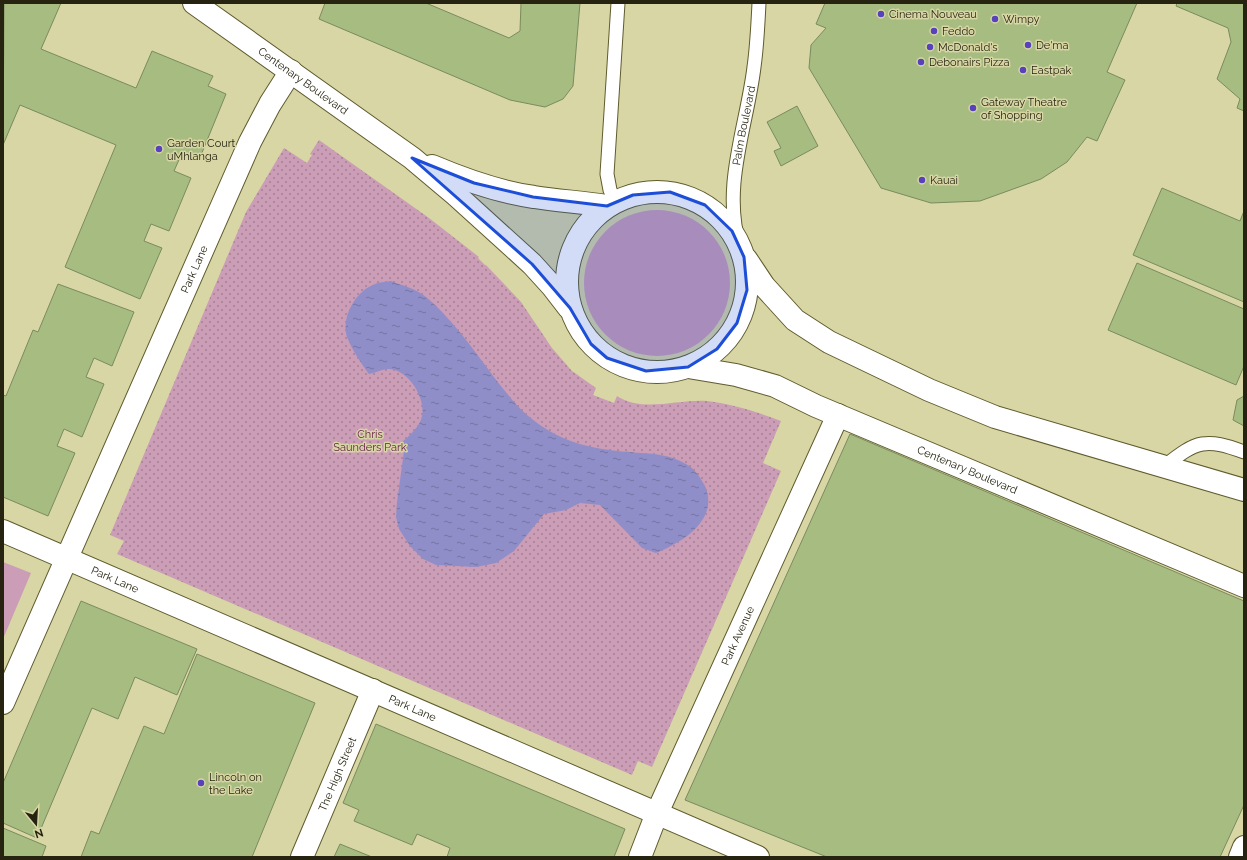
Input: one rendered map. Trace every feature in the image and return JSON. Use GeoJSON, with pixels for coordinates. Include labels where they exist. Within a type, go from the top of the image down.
{"type":"FeatureCollection","features":[{"type":"Feature","properties":{"kind":"street","name":"Centenary Boulevard"},"geometry":{"type":"LineString","coordinates":[[194,3],[412,158],[456,195],[526,259],[552,286],[570,308]]}},
{"type":"Feature","properties":{"kind":"street","name":"Park Lane"},"geometry":{"type":"LineString","coordinates":[[3,703],[50,593],[67,559],[250,142],[270,104],[290,71]]}},
{"type":"Feature","properties":{"kind":"street","name":"Centenary Boulevard"},"geometry":{"type":"LineString","coordinates":[[412,158],[474,183],[502,191],[533,197],[611,204]]}},
{"type":"Feature","properties":{"kind":"street"},"geometry":{"type":"LineString","coordinates":[[742,252],[747,273],[747,290],[744,307],[737,323],[717,349],[703,359],[688,366],[667,371],[646,371],[626,367],[607,358],[591,344],[578,327],[570,308],[566,276],[569,260],[574,244],[593,217],[611,204],[633,195],[651,192],[670,192],[688,197],[705,205],[719,216],[732,231],[742,252],[764,286],[795,320],[829,342],[929,390],[995,416],[1244,490]]}},
{"type":"Feature","properties":{"kind":"street","name":"Centenary Boulevard"},"geometry":{"type":"LineString","coordinates":[[688,366],[736,375],[775,386],[838,415],[1244,586]]}},
{"type":"Feature","properties":{"kind":"street","name":"Park Avenue"},"geometry":{"type":"LineString","coordinates":[[640,857],[657,813],[838,415]]}},
{"type":"Feature","properties":{"kind":"street","name":"Park Lane"},"geometry":{"type":"LineString","coordinates":[[3,531],[758,857]]}},
{"type":"Feature","properties":{"kind":"street","name":"The High Street"},"geometry":{"type":"LineString","coordinates":[[302,857],[373,690]]}},
{"type":"Feature","properties":{"kind":"street"},"geometry":{"type":"LineString","coordinates":[[1240,857],[1244,847]]}},
{"type":"Feature","properties":{"kind":"lane"},"geometry":{"type":"LineString","coordinates":[[611,204],[607,174],[618,3]]}},
{"type":"Feature","properties":{"kind":"lane","name":"Palm Boulevard"},"geometry":{"type":"LineString","coordinates":[[742,252],[733,218],[734,195],[736,166],[754,67],[759,3]]}},
{"type":"Feature","properties":{"kind":"lane"},"geometry":{"type":"LineString","coordinates":[[1165,466],[1192,447],[1200,444],[1219,443],[1244,452]]}},
{"type":"Feature","properties":{"kind":"highlighted area"},"geometry":{"type":"Polygon","coordinates":[[[412,158],[474,183],[533,197],[607,206],[633,195],[670,192],[705,205],[732,231],[744,257],[747,290],[737,323],[717,349],[688,367],[646,371],[607,358],[591,344],[570,308],[532,264],[412,158]]]}},
{"type":"Feature","properties":{"kind":"green space","name":"Chris Saunders Park"},"geometry":{"type":"Polygon","coordinates":[[[319,140],[429,218],[479,257],[478,258],[521,302],[552,348],[572,371],[596,388],[593,395],[614,403],[617,396],[627,401],[649,405],[707,401],[745,409],[781,421],[763,463],[781,471],[652,767],[638,761],[632,775],[117,554],[124,541],[110,535],[246,212],[284,148],[307,163],[312,155],[310,154],[319,140]]]}},
{"type":"Feature","properties":{"kind":"green space"},"geometry":{"type":"Polygon","coordinates":[[[650,210],[664,210],[692,218],[709,231],[722,248],[725,255],[729,269],[729,297],[725,311],[718,324],[709,335],[692,348],[685,351],[664,356],[650,356],[622,348],[605,335],[600,329],[589,311],[584,290],[584,276],[592,248],[605,231],[611,226],[629,215],[650,210]]]}},
{"type":"Feature","properties":{"kind":"green space"},"geometry":{"type":"Polygon","coordinates":[[[3,562],[31,573],[3,639],[3,562]]]}},
{"type":"Feature","properties":{"kind":"water"},"geometry":{"type":"Polygon","coordinates":[[[391,281],[411,288],[432,302],[462,334],[511,399],[527,415],[551,432],[563,438],[601,449],[666,456],[679,460],[692,468],[705,486],[708,498],[707,509],[703,520],[686,536],[666,549],[656,553],[642,548],[600,505],[580,503],[566,510],[544,514],[514,551],[496,563],[476,567],[436,565],[423,559],[410,546],[399,529],[396,517],[404,451],[401,443],[414,431],[421,420],[423,409],[421,401],[414,385],[402,373],[387,369],[369,374],[351,347],[346,330],[346,322],[351,306],[360,293],[366,288],[375,284],[391,281]]]}},
{"type":"Feature","properties":{"kind":"building","name":"Garden Court uMhlanga"},"geometry":{"type":"Polygon","coordinates":[[[4,3],[61,3],[41,49],[136,88],[152,51],[213,76],[208,86],[226,94],[199,160],[182,153],[174,171],[191,178],[169,231],[151,224],[144,241],[162,248],[140,299],[65,267],[116,145],[20,105],[3,145],[4,3]]]}},
{"type":"Feature","properties":{"kind":"building"},"geometry":{"type":"Polygon","coordinates":[[[325,3],[426,3],[509,38],[520,31],[521,3],[580,3],[573,86],[563,99],[545,107],[510,100],[319,19],[325,3]]]}},
{"type":"Feature","properties":{"kind":"building","name":"Gateway Theatre of Shopping"},"geometry":{"type":"Polygon","coordinates":[[[825,3],[1137,3],[1107,72],[1125,80],[1097,141],[1087,137],[1067,162],[1041,179],[980,201],[931,203],[881,188],[809,68],[811,45],[826,28],[816,24],[825,3]]]}},
{"type":"Feature","properties":{"kind":"building"},"geometry":{"type":"Polygon","coordinates":[[[1177,3],[1244,3],[1244,111],[1237,108],[1240,99],[1217,79],[1231,42],[1228,28],[1176,6],[1177,3]]]}},
{"type":"Feature","properties":{"kind":"building"},"geometry":{"type":"Polygon","coordinates":[[[797,106],[818,146],[781,166],[774,151],[781,148],[767,122],[797,106]]]}},
{"type":"Feature","properties":{"kind":"building"},"geometry":{"type":"Polygon","coordinates":[[[1162,188],[1240,221],[1244,211],[1244,302],[1133,255],[1162,188]]]}},
{"type":"Feature","properties":{"kind":"building"},"geometry":{"type":"Polygon","coordinates":[[[1137,263],[1244,309],[1244,366],[1236,385],[1108,330],[1137,263]]]}},
{"type":"Feature","properties":{"kind":"building"},"geometry":{"type":"Polygon","coordinates":[[[58,284],[134,312],[112,366],[94,358],[86,377],[104,384],[82,437],[64,429],[57,446],[75,453],[48,516],[3,497],[3,395],[6,396],[33,330],[38,332],[58,284]]]}},
{"type":"Feature","properties":{"kind":"building"},"geometry":{"type":"Polygon","coordinates":[[[1244,396],[1244,426],[1233,420],[1237,400],[1244,396]]]}},
{"type":"Feature","properties":{"kind":"building"},"geometry":{"type":"Polygon","coordinates":[[[850,434],[1244,601],[1244,805],[1220,857],[827,857],[685,800],[850,434]]]}},
{"type":"Feature","properties":{"kind":"building"},"geometry":{"type":"Polygon","coordinates":[[[81,601],[197,649],[177,695],[135,677],[118,719],[92,708],[37,838],[3,823],[3,783],[81,601]]]}},
{"type":"Feature","properties":{"kind":"building","name":"Lincoln on the Lake"},"geometry":{"type":"Polygon","coordinates":[[[197,654],[315,703],[252,857],[81,857],[91,831],[99,834],[144,726],[164,734],[197,654]]]}},
{"type":"Feature","properties":{"kind":"building"},"geometry":{"type":"Polygon","coordinates":[[[376,724],[625,829],[614,857],[447,857],[450,848],[417,834],[412,845],[354,821],[359,810],[343,803],[376,724]]]}},
{"type":"Feature","properties":{"kind":"building"},"geometry":{"type":"Polygon","coordinates":[[[3,828],[46,846],[42,857],[3,857],[3,828]]]}},
{"type":"Feature","properties":{"kind":"building"},"geometry":{"type":"Polygon","coordinates":[[[340,844],[372,857],[334,857],[340,844]]]}},
{"type":"Feature","properties":{"kind":"place","name":"Cinema Nouveau"},"geometry":{"type":"Point","coordinates":[881,14]}},
{"type":"Feature","properties":{"kind":"place","name":"Wimpy"},"geometry":{"type":"Point","coordinates":[995,19]}},
{"type":"Feature","properties":{"kind":"place","name":"Feddo"},"geometry":{"type":"Point","coordinates":[934,31]}},
{"type":"Feature","properties":{"kind":"place","name":"De'ma"},"geometry":{"type":"Point","coordinates":[1028,45]}},
{"type":"Feature","properties":{"kind":"place","name":"McDonald's"},"geometry":{"type":"Point","coordinates":[930,47]}},
{"type":"Feature","properties":{"kind":"place","name":"Debonairs Pizza"},"geometry":{"type":"Point","coordinates":[921,62]}},
{"type":"Feature","properties":{"kind":"place","name":"Eastpak"},"geometry":{"type":"Point","coordinates":[1023,70]}},
{"type":"Feature","properties":{"kind":"place","name":"Gateway Theatre of Shopping"},"geometry":{"type":"Point","coordinates":[973,108]}},
{"type":"Feature","properties":{"kind":"place","name":"Garden Court uMhlanga"},"geometry":{"type":"Point","coordinates":[159,149]}},
{"type":"Feature","properties":{"kind":"place","name":"Kauai"},"geometry":{"type":"Point","coordinates":[922,180]}},
{"type":"Feature","properties":{"kind":"place","name":"Lincoln on the Lake"},"geometry":{"type":"Point","coordinates":[201,783]}}]}
